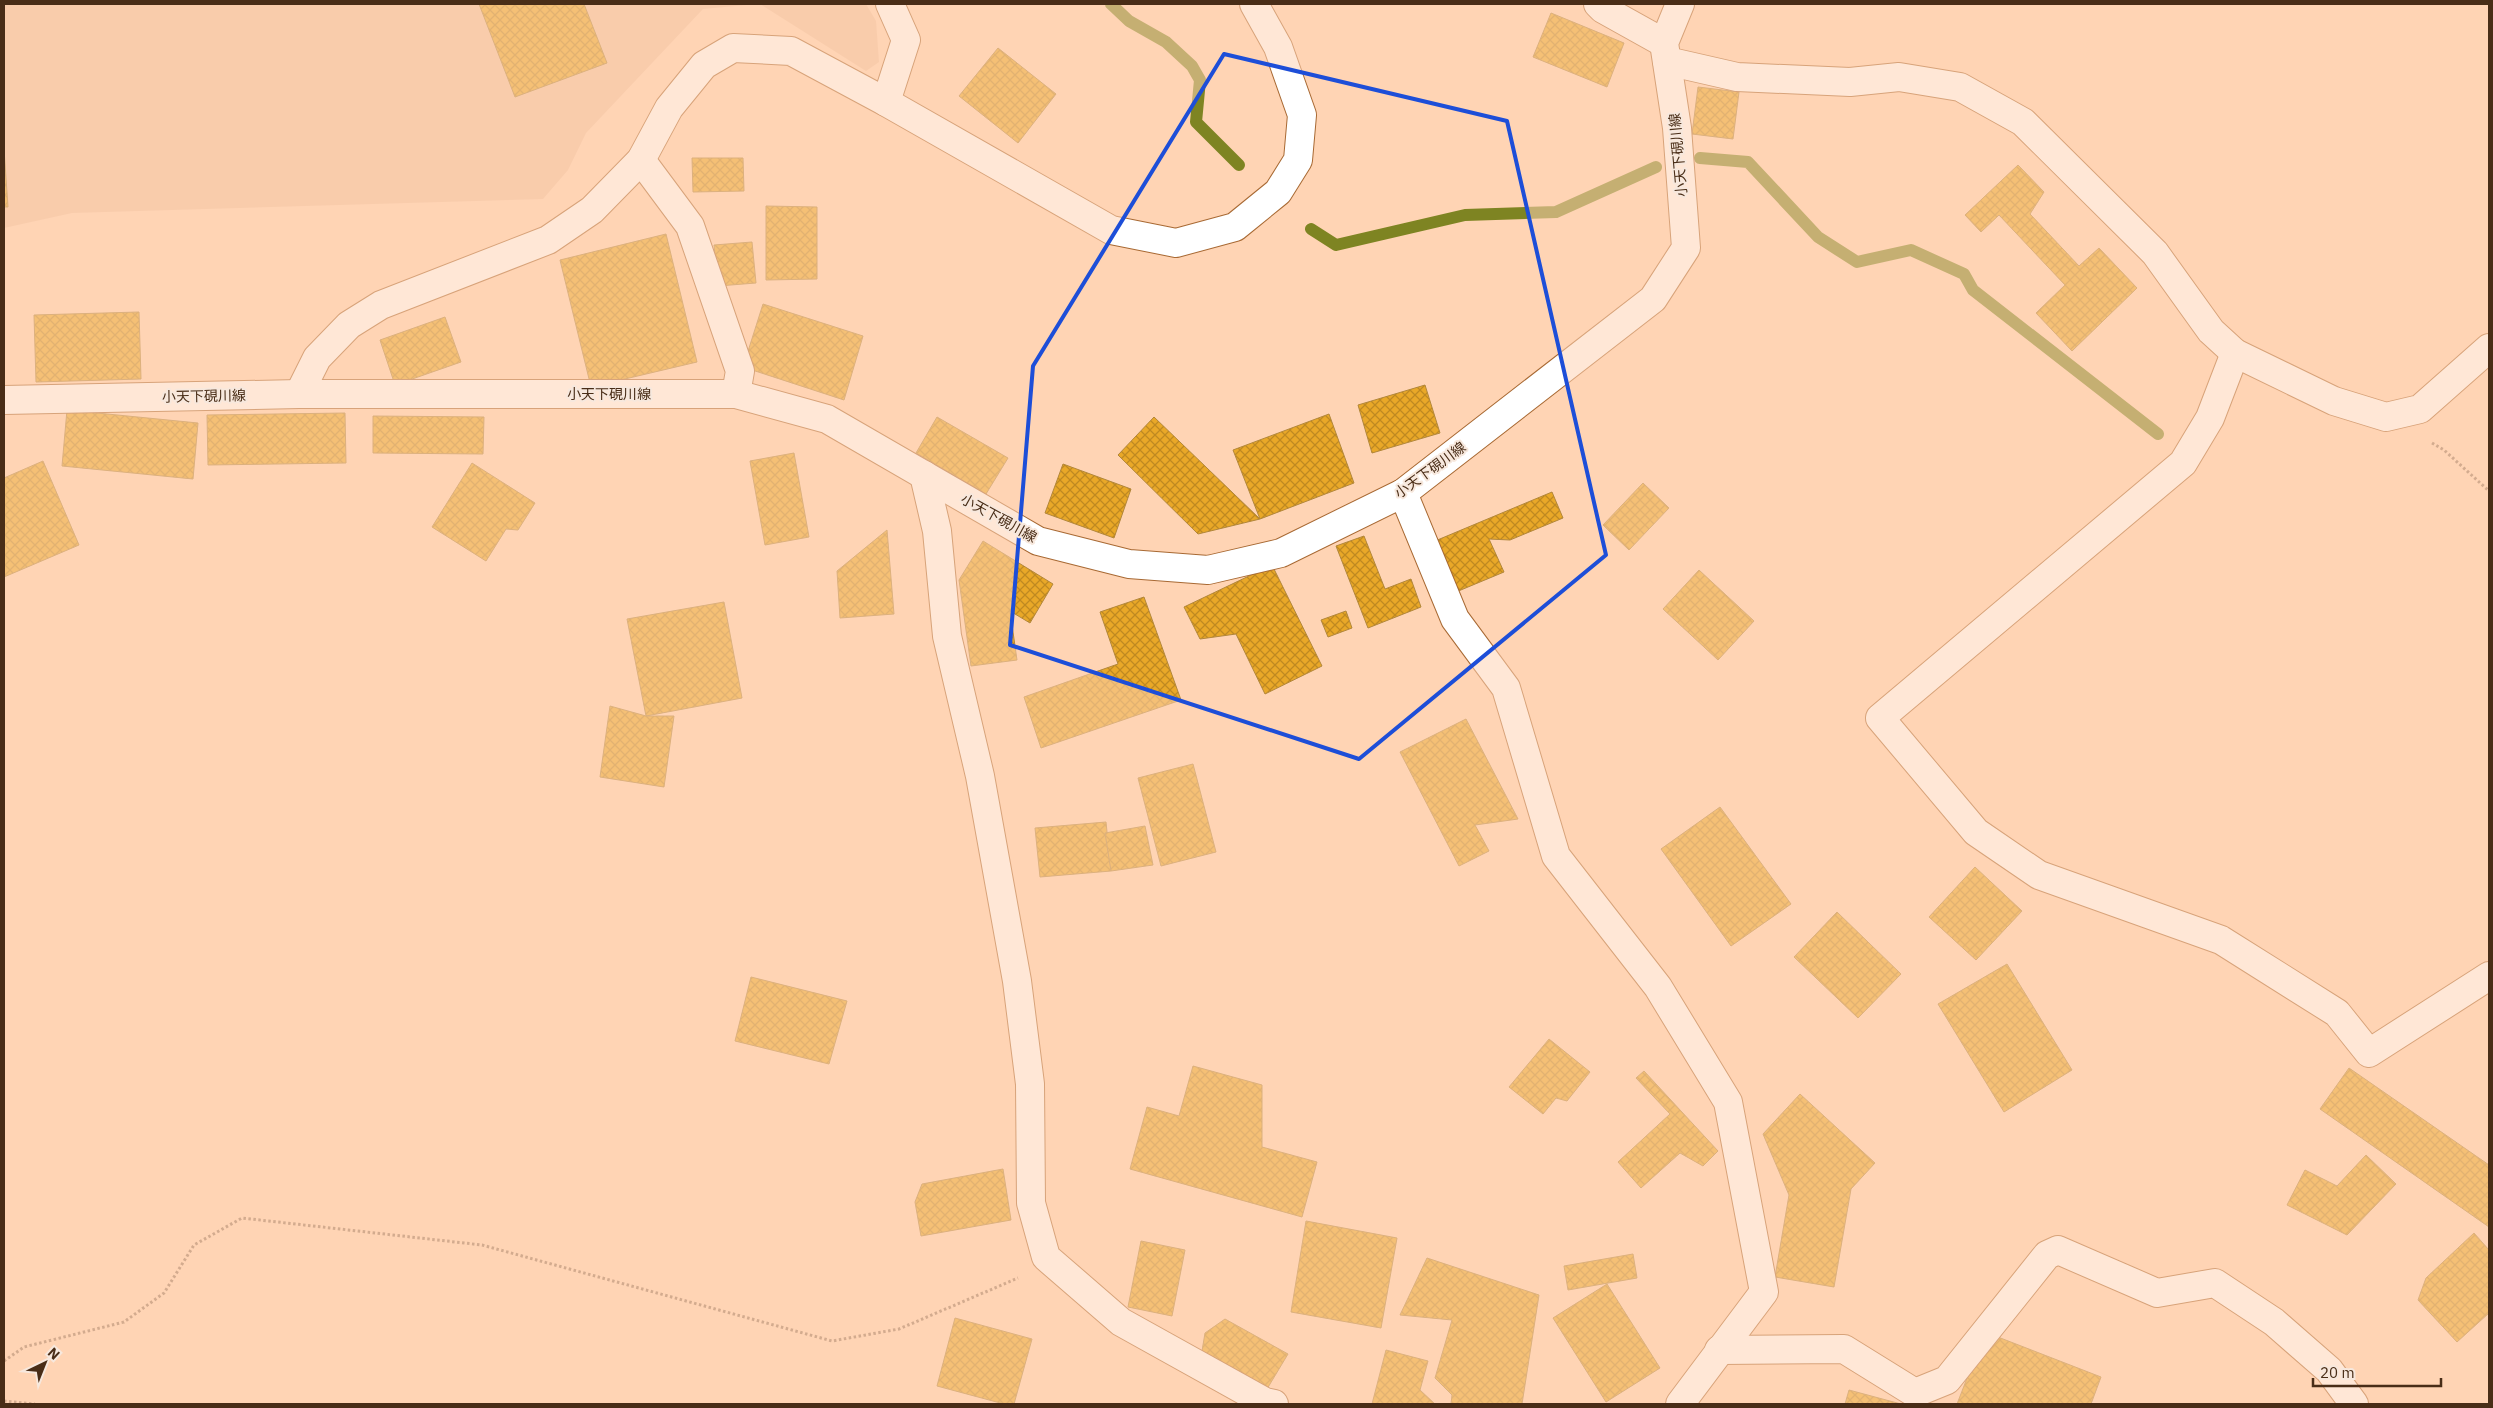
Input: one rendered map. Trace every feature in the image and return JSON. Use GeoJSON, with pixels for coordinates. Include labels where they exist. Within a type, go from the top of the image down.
{"type":"FeatureCollection","features":[{"type":"Feature","properties":{"kind":"street"},"geometry":{"type":"LineString","coordinates":[[886,102],[906,40],[890,4]]}},
{"type":"Feature","properties":{"kind":"street"},"geometry":{"type":"LineString","coordinates":[[299,394],[317,358],[349,324],[380,305],[548,240],[592,210],[641,160],[669,108],[704,64],[733,48],[791,51],[886,102],[1110,230],[1176,243],[1235,227],[1278,192],[1298,160],[1302,115],[1278,47],[1254,4]]}},
{"type":"Feature","properties":{"kind":"street"},"geometry":{"type":"LineString","coordinates":[[1598,4],[1665,52],[1737,77],[1850,82],[1898,78],[1960,87],[2023,122],[2155,254],[2211,331],[2235,353],[2334,400],[2386,417],[2420,409],[2489,348]]}},
{"type":"Feature","properties":{"kind":"street"},"geometry":{"type":"LineString","coordinates":[[1665,52],[1680,4]]}},
{"type":"Feature","properties":{"kind":"street","name":"小天下硯川線"},"geometry":{"type":"LineString","coordinates":[[4,400],[299,394],[736,394],[827,419],[1038,541],[1129,564],[1208,570],[1281,552],[1403,493],[1653,299],[1686,248],[1677,128],[1665,52]]}},
{"type":"Feature","properties":{"kind":"street"},"geometry":{"type":"LineString","coordinates":[[641,160],[690,226],[740,371],[736,394]]}},
{"type":"Feature","properties":{"kind":"street"},"geometry":{"type":"LineString","coordinates":[[2235,353],[2210,418],[2183,463],[1880,718],[1976,832],[2039,875],[2222,940],[2337,1013],[2369,1053],[2489,976]]}},
{"type":"Feature","properties":{"kind":"street"},"geometry":{"type":"LineString","coordinates":[[924,475],[937,531],[947,636],[980,776],[1017,981],[1030,1084],[1031,1203],[1046,1257],[1121,1322],[1265,1402],[1274,1404]]}},
{"type":"Feature","properties":{"kind":"street"},"geometry":{"type":"LineString","coordinates":[[1403,493],[1455,619],[1506,688],[1556,856],[1658,987],[1728,1102],[1764,1292],[1680,1404]]}},
{"type":"Feature","properties":{"kind":"street"},"geometry":{"type":"LineString","coordinates":[[1720,1350],[1844,1349],[1915,1393],[1947,1380],[2047,1254],[2058,1250],[2157,1293],[2215,1283],[2274,1322],[2329,1370],[2354,1404]]}},
{"type":"Feature","properties":{"kind":"path"},"geometry":{"type":"LineString","coordinates":[[2386,417],[2444,450],[2489,491]]}},
{"type":"Feature","properties":{"kind":"path"},"geometry":{"type":"LineString","coordinates":[[4,1361],[24,1346],[124,1322],[164,1293],[194,1245],[242,1218],[482,1246],[832,1341],[899,1329],[1026,1275],[1046,1257]]}},
{"type":"Feature","properties":{"kind":"path"},"geometry":{"type":"LineString","coordinates":[[4,1401],[35,1404]]}},
{"type":"Feature","properties":{"kind":"highlighted area"},"geometry":{"type":"Polygon","coordinates":[[[1224,54],[1507,121],[1606,555],[1359,759],[1010,645],[1033,366],[1224,54]]]}},
{"type":"Feature","properties":{"kind":"shaded area"},"geometry":{"type":"Polygon","coordinates":[[[4,4],[757,4],[703,9],[586,133],[568,170],[543,199],[72,213],[4,228],[4,4]]]}},
{"type":"Feature","properties":{"kind":"shaded area"},"geometry":{"type":"Polygon","coordinates":[[[760,4],[866,4],[876,21],[879,62],[866,71],[760,4]]]}},
{"type":"Feature","properties":{"kind":"building"},"geometry":{"type":"Polygon","coordinates":[[[479,4],[584,4],[607,63],[515,97],[479,4]]]}},
{"type":"Feature","properties":{"kind":"building"},"geometry":{"type":"Polygon","coordinates":[[[1551,13],[1624,43],[1607,87],[1533,57],[1551,13]]]}},
{"type":"Feature","properties":{"kind":"building"},"geometry":{"type":"Polygon","coordinates":[[[998,48],[1056,94],[1018,143],[959,96],[998,48]]]}},
{"type":"Feature","properties":{"kind":"building"},"geometry":{"type":"Polygon","coordinates":[[[1698,87],[1739,92],[1733,139],[1692,134],[1698,87]]]}},
{"type":"Feature","properties":{"kind":"building"},"geometry":{"type":"Polygon","coordinates":[[[4,149],[8,207],[4,207],[4,149]]]}},
{"type":"Feature","properties":{"kind":"building"},"geometry":{"type":"Polygon","coordinates":[[[692,158],[743,158],[744,191],[693,192],[692,158]]]}},
{"type":"Feature","properties":{"kind":"building"},"geometry":{"type":"Polygon","coordinates":[[[2018,165],[2044,192],[2030,214],[2079,266],[2099,248],[2137,288],[2072,351],[2036,313],[2065,285],[1999,215],[1981,232],[1965,215],[2018,165]]]}},
{"type":"Feature","properties":{"kind":"building"},"geometry":{"type":"Polygon","coordinates":[[[766,206],[817,207],[817,279],[766,280],[766,206]]]}},
{"type":"Feature","properties":{"kind":"building"},"geometry":{"type":"Polygon","coordinates":[[[666,234],[697,362],[591,387],[560,260],[666,234]]]}},
{"type":"Feature","properties":{"kind":"building"},"geometry":{"type":"Polygon","coordinates":[[[752,242],[756,283],[718,286],[714,245],[752,242]]]}},
{"type":"Feature","properties":{"kind":"building"},"geometry":{"type":"Polygon","coordinates":[[[763,304],[863,336],[844,400],[743,367],[763,304]]]}},
{"type":"Feature","properties":{"kind":"building"},"geometry":{"type":"Polygon","coordinates":[[[139,312],[141,379],[36,382],[34,315],[139,312]]]}},
{"type":"Feature","properties":{"kind":"building"},"geometry":{"type":"Polygon","coordinates":[[[445,317],[461,362],[395,385],[380,340],[445,317]]]}},
{"type":"Feature","properties":{"kind":"building"},"geometry":{"type":"Polygon","coordinates":[[[1425,385],[1440,433],[1372,453],[1358,405],[1425,385]]]}},
{"type":"Feature","properties":{"kind":"building"},"geometry":{"type":"Polygon","coordinates":[[[67,410],[198,423],[193,479],[62,466],[67,410]]]}},
{"type":"Feature","properties":{"kind":"building"},"geometry":{"type":"Polygon","coordinates":[[[345,413],[346,463],[208,465],[207,415],[345,413]]]}},
{"type":"Feature","properties":{"kind":"building"},"geometry":{"type":"Polygon","coordinates":[[[1329,414],[1354,483],[1260,519],[1233,450],[1329,414]]]}},
{"type":"Feature","properties":{"kind":"building"},"geometry":{"type":"Polygon","coordinates":[[[373,416],[484,417],[483,454],[373,453],[373,416]]]}},
{"type":"Feature","properties":{"kind":"building"},"geometry":{"type":"Polygon","coordinates":[[[937,417],[1008,458],[986,494],[916,453],[937,417]]]}},
{"type":"Feature","properties":{"kind":"building"},"geometry":{"type":"Polygon","coordinates":[[[1154,417],[1260,519],[1198,534],[1118,455],[1154,417]]]}},
{"type":"Feature","properties":{"kind":"building"},"geometry":{"type":"Polygon","coordinates":[[[794,453],[809,537],[765,545],[750,461],[794,453]]]}},
{"type":"Feature","properties":{"kind":"building"},"geometry":{"type":"Polygon","coordinates":[[[43,461],[79,545],[4,577],[4,478],[43,461]]]}},
{"type":"Feature","properties":{"kind":"building"},"geometry":{"type":"Polygon","coordinates":[[[472,463],[535,503],[518,530],[506,529],[486,561],[432,527],[472,463]]]}},
{"type":"Feature","properties":{"kind":"building"},"geometry":{"type":"Polygon","coordinates":[[[1063,464],[1131,489],[1114,538],[1045,513],[1063,464]]]}},
{"type":"Feature","properties":{"kind":"building"},"geometry":{"type":"Polygon","coordinates":[[[1643,483],[1669,508],[1629,550],[1603,525],[1643,483]]]}},
{"type":"Feature","properties":{"kind":"building"},"geometry":{"type":"Polygon","coordinates":[[[1552,492],[1563,518],[1510,540],[1489,539],[1504,572],[1456,592],[1435,541],[1552,492]]]}},
{"type":"Feature","properties":{"kind":"building"},"geometry":{"type":"Polygon","coordinates":[[[887,530],[894,614],[840,618],[837,571],[887,530]]]}},
{"type":"Feature","properties":{"kind":"building"},"geometry":{"type":"Polygon","coordinates":[[[1364,536],[1385,589],[1411,579],[1421,607],[1368,628],[1336,546],[1364,536]]]}},
{"type":"Feature","properties":{"kind":"building"},"geometry":{"type":"Polygon","coordinates":[[[983,541],[1053,584],[1030,623],[1010,611],[1017,660],[971,666],[959,580],[983,541]]]}},
{"type":"Feature","properties":{"kind":"building"},"geometry":{"type":"Polygon","coordinates":[[[1272,565],[1322,666],[1265,694],[1236,634],[1200,639],[1184,607],[1272,565]]]}},
{"type":"Feature","properties":{"kind":"building"},"geometry":{"type":"Polygon","coordinates":[[[1699,570],[1754,621],[1718,660],[1663,609],[1699,570]]]}},
{"type":"Feature","properties":{"kind":"building"},"geometry":{"type":"Polygon","coordinates":[[[1144,597],[1181,700],[1041,748],[1024,697],[1118,664],[1100,612],[1144,597]]]}},
{"type":"Feature","properties":{"kind":"building"},"geometry":{"type":"Polygon","coordinates":[[[724,602],[742,698],[646,716],[627,619],[724,602]]]}},
{"type":"Feature","properties":{"kind":"building"},"geometry":{"type":"Polygon","coordinates":[[[1346,611],[1352,628],[1328,637],[1321,620],[1346,611]]]}},
{"type":"Feature","properties":{"kind":"building"},"geometry":{"type":"Polygon","coordinates":[[[610,706],[646,716],[674,716],[664,787],[600,777],[610,706]]]}},
{"type":"Feature","properties":{"kind":"building"},"geometry":{"type":"Polygon","coordinates":[[[1466,719],[1518,819],[1475,825],[1489,851],[1459,866],[1400,752],[1466,719]]]}},
{"type":"Feature","properties":{"kind":"building"},"geometry":{"type":"Polygon","coordinates":[[[1193,764],[1216,852],[1161,866],[1138,778],[1193,764]]]}},
{"type":"Feature","properties":{"kind":"building"},"geometry":{"type":"Polygon","coordinates":[[[1720,807],[1791,904],[1731,946],[1661,849],[1720,807]]]}},
{"type":"Feature","properties":{"kind":"building"},"geometry":{"type":"Polygon","coordinates":[[[1106,822],[1111,871],[1040,877],[1035,828],[1106,822]]]}},
{"type":"Feature","properties":{"kind":"building"},"geometry":{"type":"Polygon","coordinates":[[[1145,826],[1153,865],[1111,871],[1105,833],[1145,826]]]}},
{"type":"Feature","properties":{"kind":"building"},"geometry":{"type":"Polygon","coordinates":[[[1975,867],[2022,911],[1976,960],[1929,917],[1975,867]]]}},
{"type":"Feature","properties":{"kind":"building"},"geometry":{"type":"Polygon","coordinates":[[[1837,912],[1901,974],[1858,1018],[1794,957],[1837,912]]]}},
{"type":"Feature","properties":{"kind":"building"},"geometry":{"type":"Polygon","coordinates":[[[2007,964],[2072,1070],[2004,1112],[1938,1004],[2007,964]]]}},
{"type":"Feature","properties":{"kind":"building"},"geometry":{"type":"Polygon","coordinates":[[[751,977],[847,1001],[829,1064],[735,1041],[751,977]]]}},
{"type":"Feature","properties":{"kind":"building"},"geometry":{"type":"Polygon","coordinates":[[[1549,1039],[1590,1072],[1567,1101],[1556,1098],[1543,1114],[1509,1087],[1549,1039]]]}},
{"type":"Feature","properties":{"kind":"building"},"geometry":{"type":"Polygon","coordinates":[[[1193,1066],[1262,1085],[1262,1147],[1317,1162],[1302,1217],[1130,1169],[1147,1107],[1179,1116],[1193,1066]]]}},
{"type":"Feature","properties":{"kind":"building"},"geometry":{"type":"Polygon","coordinates":[[[2349,1068],[2489,1165],[2489,1227],[2320,1109],[2349,1068]]]}},
{"type":"Feature","properties":{"kind":"building"},"geometry":{"type":"Polygon","coordinates":[[[1644,1071],[1718,1151],[1703,1166],[1680,1153],[1641,1188],[1618,1162],[1670,1114],[1636,1078],[1644,1071]]]}},
{"type":"Feature","properties":{"kind":"building"},"geometry":{"type":"Polygon","coordinates":[[[1800,1094],[1875,1163],[1851,1189],[1834,1287],[1775,1277],[1789,1195],[1763,1134],[1800,1094]]]}},
{"type":"Feature","properties":{"kind":"building"},"geometry":{"type":"Polygon","coordinates":[[[2366,1155],[2396,1184],[2347,1235],[2287,1205],[2305,1170],[2337,1186],[2366,1155]]]}},
{"type":"Feature","properties":{"kind":"building"},"geometry":{"type":"Polygon","coordinates":[[[1003,1169],[1011,1220],[921,1236],[915,1202],[922,1184],[1003,1169]]]}},
{"type":"Feature","properties":{"kind":"building"},"geometry":{"type":"Polygon","coordinates":[[[1306,1221],[1397,1238],[1381,1328],[1291,1312],[1306,1221]]]}},
{"type":"Feature","properties":{"kind":"building"},"geometry":{"type":"Polygon","coordinates":[[[2474,1233],[2489,1250],[2489,1313],[2457,1342],[2418,1300],[2426,1278],[2474,1233]]]}},
{"type":"Feature","properties":{"kind":"building"},"geometry":{"type":"Polygon","coordinates":[[[1141,1241],[1185,1250],[1172,1316],[1128,1307],[1141,1241]]]}},
{"type":"Feature","properties":{"kind":"building"},"geometry":{"type":"Polygon","coordinates":[[[1633,1254],[1637,1278],[1568,1290],[1564,1266],[1633,1254]]]}},
{"type":"Feature","properties":{"kind":"building"},"geometry":{"type":"Polygon","coordinates":[[[1427,1258],[1539,1295],[1522,1404],[1451,1404],[1452,1395],[1435,1378],[1452,1320],[1400,1315],[1427,1258]]]}},
{"type":"Feature","properties":{"kind":"building"},"geometry":{"type":"Polygon","coordinates":[[[1607,1284],[1660,1368],[1606,1402],[1553,1318],[1607,1284]]]}},
{"type":"Feature","properties":{"kind":"building"},"geometry":{"type":"Polygon","coordinates":[[[955,1318],[1032,1339],[1014,1404],[1004,1404],[937,1386],[955,1318]]]}},
{"type":"Feature","properties":{"kind":"building"},"geometry":{"type":"Polygon","coordinates":[[[1225,1319],[1288,1354],[1267,1389],[1202,1351],[1205,1333],[1225,1319]]]}},
{"type":"Feature","properties":{"kind":"building"},"geometry":{"type":"Polygon","coordinates":[[[1985,1332],[2101,1377],[2091,1404],[1957,1404],[1985,1332]]]}},
{"type":"Feature","properties":{"kind":"building"},"geometry":{"type":"Polygon","coordinates":[[[1386,1350],[1428,1361],[1420,1390],[1435,1404],[1372,1404],[1386,1350]]]}},
{"type":"Feature","properties":{"kind":"building"},"geometry":{"type":"Polygon","coordinates":[[[1849,1390],[1901,1404],[1845,1404],[1849,1390]]]}},
{"type":"Feature","properties":{"kind":"waterway"},"geometry":{"type":"LineString","coordinates":[[1111,4],[1129,21],[1166,42],[1192,66],[1200,80],[1196,122],[1239,165]]}},
{"type":"Feature","properties":{"kind":"waterway"},"geometry":{"type":"LineString","coordinates":[[1700,158],[1748,162],[1818,237],[1857,262],[1911,250],[1964,274],[1973,290],[2158,434]]}},
{"type":"Feature","properties":{"kind":"waterway"},"geometry":{"type":"LineString","coordinates":[[1311,229],[1336,245],[1465,215],[1556,212],[1656,167]]}}]}
